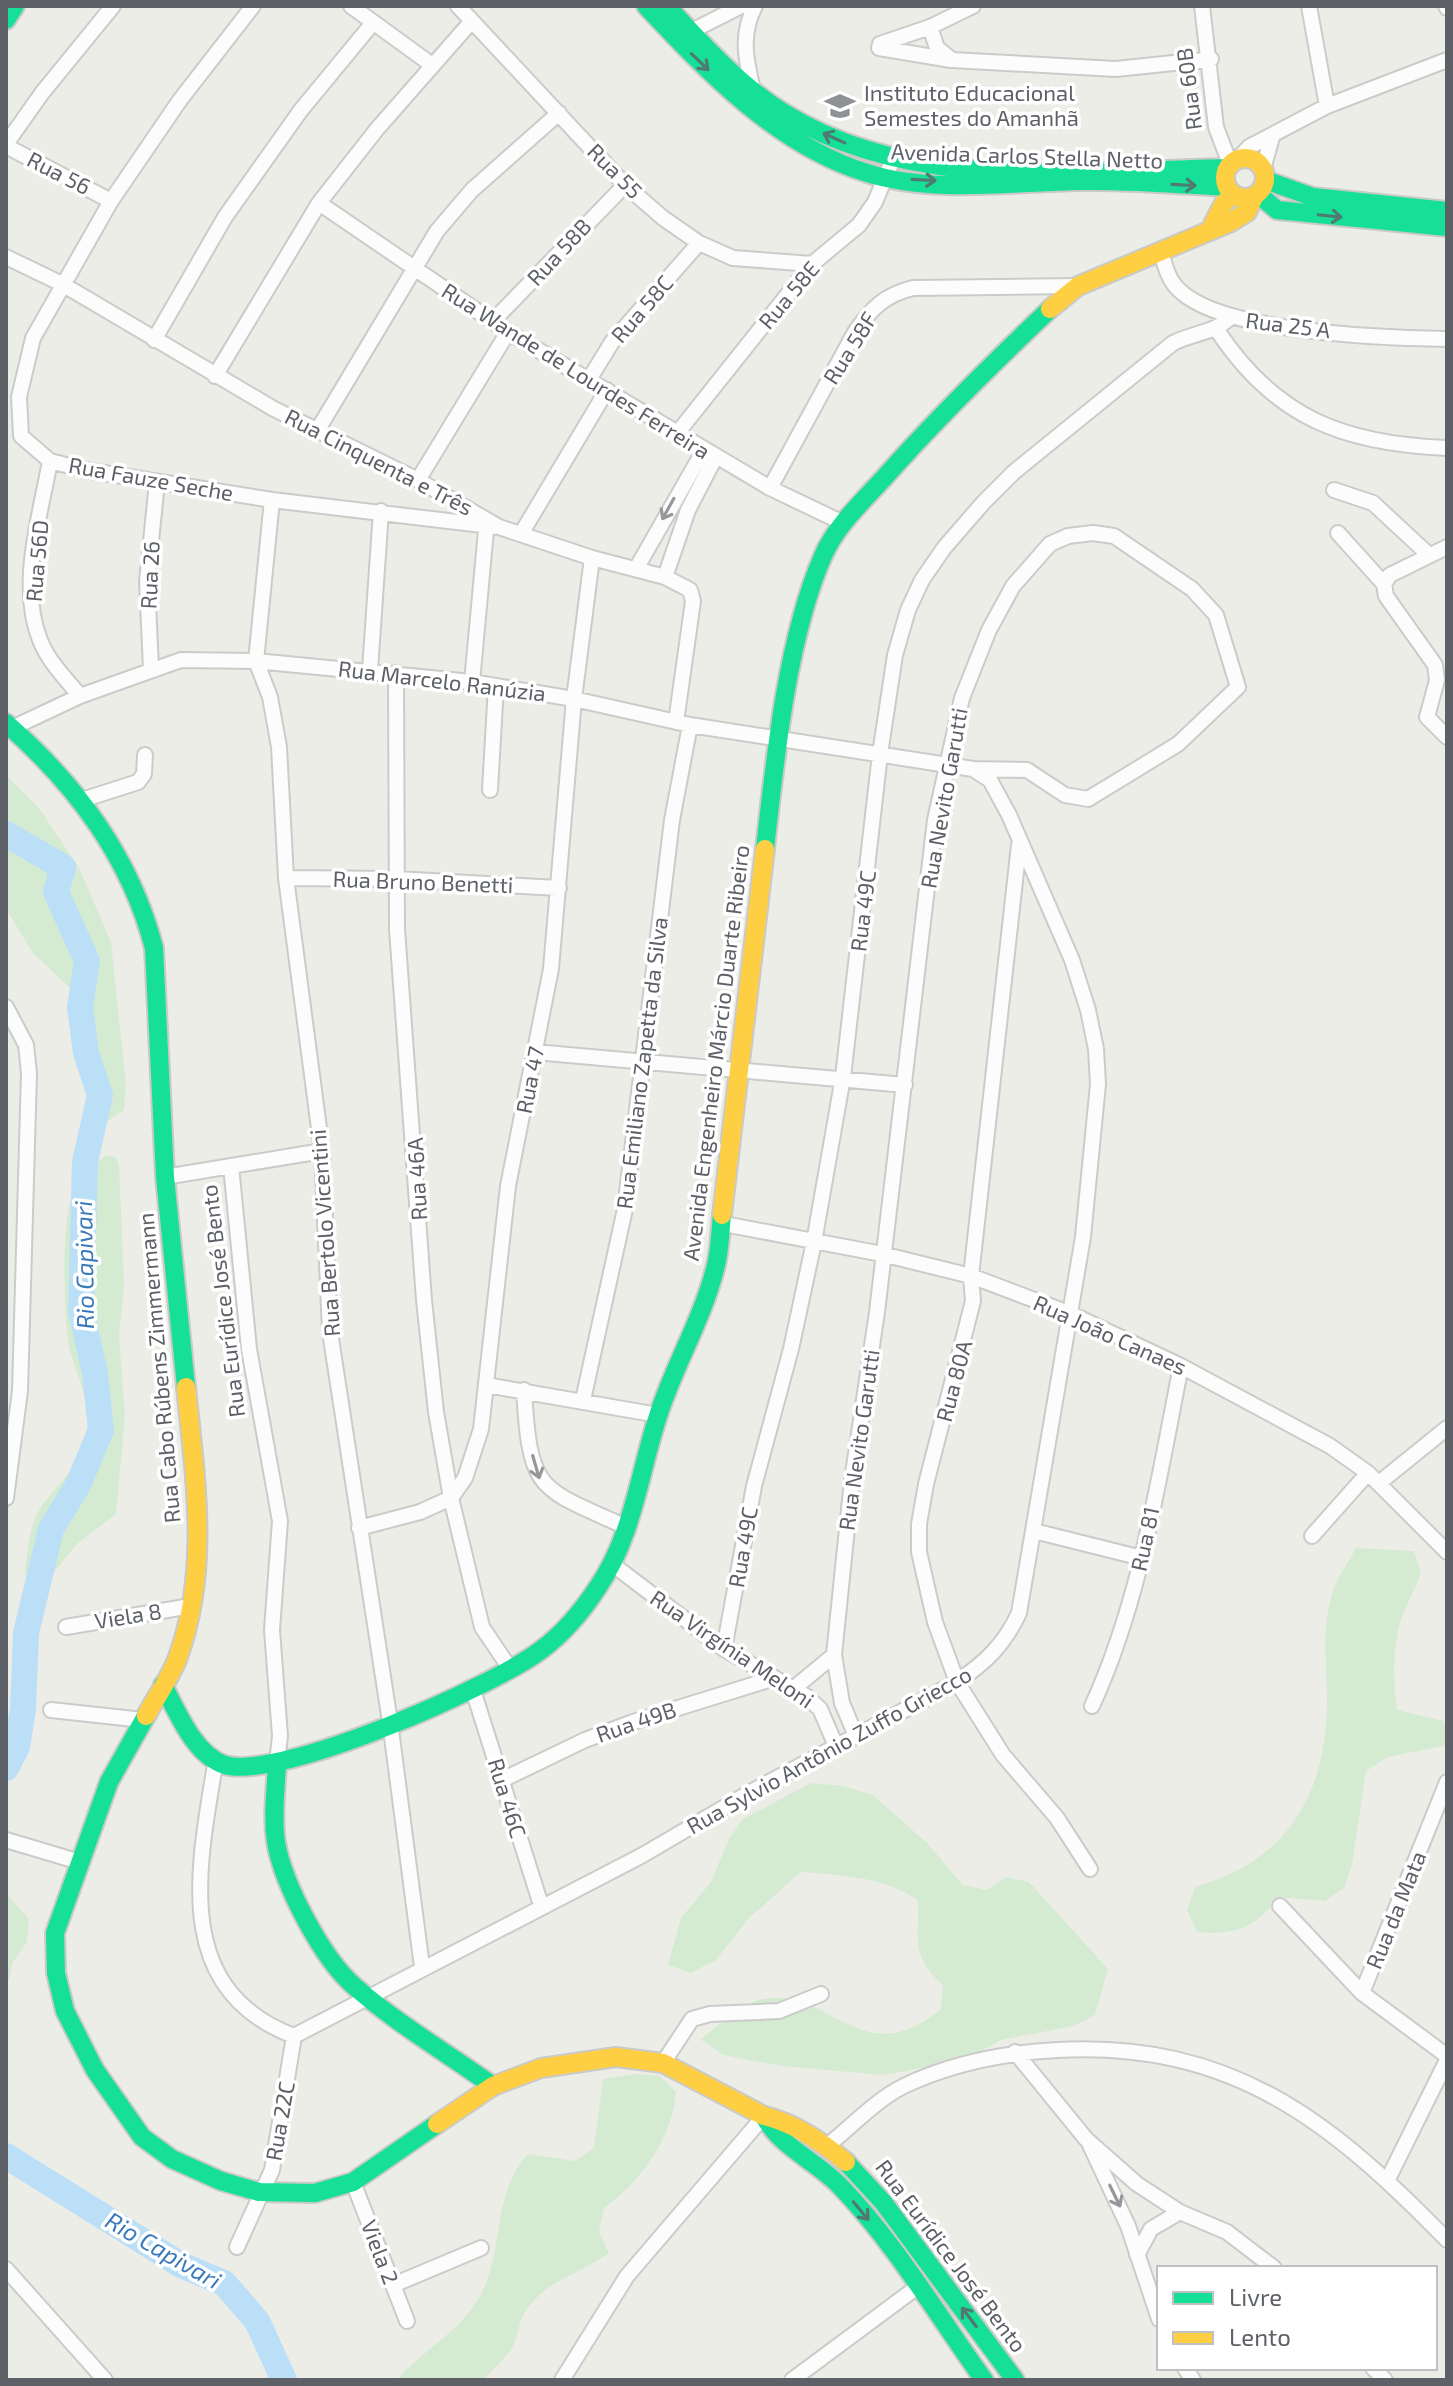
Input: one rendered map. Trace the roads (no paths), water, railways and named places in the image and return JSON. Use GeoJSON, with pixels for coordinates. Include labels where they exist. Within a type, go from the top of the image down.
{"type":"FeatureCollection","features":[{"type":"Feature","properties":{"kind":"street"},"geometry":{"type":"LineString","coordinates":[[6,20],[15,6]]}},
{"type":"Feature","properties":{"kind":"street"},"geometry":{"type":"LineString","coordinates":[[6,145],[42,93],[113,6]]}},
{"type":"Feature","properties":{"kind":"street","name":"Rua Fauze Seche"},"geometry":{"type":"LineString","coordinates":[[253,6],[180,100],[111,201],[62,284],[33,338],[19,397],[21,436],[50,461],[157,482],[272,500],[491,524]]}},
{"type":"Feature","properties":{"kind":"street"},"geometry":{"type":"LineString","coordinates":[[351,6],[432,65]]}},
{"type":"Feature","properties":{"kind":"street","name":"Rua 55"},"geometry":{"type":"LineString","coordinates":[[458,6],[625,185],[699,243],[733,258],[812,264]]}},
{"type":"Feature","properties":{"kind":"street","name":"Avenida Carlos Stella Netto"},"geometry":{"type":"LineString","coordinates":[[646,6],[683,35],[764,120],[797,142],[868,173],[888,177],[1231,175]]}},
{"type":"Feature","properties":{"kind":"street"},"geometry":{"type":"LineString","coordinates":[[667,6],[683,35],[753,90],[809,127],[893,159],[1003,168],[1231,175],[1250,159],[1260,185],[1277,210],[1447,227]]}},
{"type":"Feature","properties":{"kind":"street"},"geometry":{"type":"LineString","coordinates":[[683,35],[741,6]]}},
{"type":"Feature","properties":{"kind":"street"},"geometry":{"type":"LineString","coordinates":[[753,90],[745,36],[755,6]]}},
{"type":"Feature","properties":{"kind":"street"},"geometry":{"type":"LineString","coordinates":[[973,6],[932,33],[880,44],[879,48],[952,60],[1116,69],[1211,59]]}},
{"type":"Feature","properties":{"kind":"street","name":"Rua 60B"},"geometry":{"type":"LineString","coordinates":[[1202,6],[1211,59],[1216,127],[1231,175]]}},
{"type":"Feature","properties":{"kind":"street"},"geometry":{"type":"LineString","coordinates":[[1309,6],[1327,106]]}},
{"type":"Feature","properties":{"kind":"street"},"geometry":{"type":"LineString","coordinates":[[215,376],[319,203],[471,22]]}},
{"type":"Feature","properties":{"kind":"street"},"geometry":{"type":"LineString","coordinates":[[154,340],[225,217],[301,110],[372,24]]}},
{"type":"Feature","properties":{"kind":"street"},"geometry":{"type":"LineString","coordinates":[[932,33],[952,60]]}},
{"type":"Feature","properties":{"kind":"street"},"geometry":{"type":"LineString","coordinates":[[1210,230],[1224,203],[1231,175],[1249,147],[1327,106],[1447,60]]}},
{"type":"Feature","properties":{"kind":"street"},"geometry":{"type":"LineString","coordinates":[[317,431],[415,271],[430,240],[472,190],[559,113]]}},
{"type":"Feature","properties":{"kind":"street"},"geometry":{"type":"LineString","coordinates":[[1231,175],[1243,199],[1260,185],[1272,137]]}},
{"type":"Feature","properties":{"kind":"street","name":"Rua 56"},"geometry":{"type":"LineString","coordinates":[[6,145],[111,201]]}},
{"type":"Feature","properties":{"kind":"street","name":"Rua 58E"},"geometry":{"type":"LineString","coordinates":[[679,431],[812,264],[859,225],[888,177],[893,159]]}},
{"type":"Feature","properties":{"kind":"street","name":"Rua 58B"},"geometry":{"type":"LineString","coordinates":[[493,321],[625,185]]}},
{"type":"Feature","properties":{"kind":"street"},"geometry":{"type":"LineString","coordinates":[[1260,185],[1313,197],[1447,211]]}},
{"type":"Feature","properties":{"kind":"street","name":"Avenida Engenheiro Márcio Duarte Ribeiro"},"geometry":{"type":"LineString","coordinates":[[216,1759],[237,1767],[277,1763],[473,1690],[541,1651],[571,1621],[612,1564],[626,1527],[658,1415],[706,1301],[724,1224],[778,738],[823,555],[843,523],[959,394],[1078,286],[1247,212],[1260,185]]}},
{"type":"Feature","properties":{"kind":"street","name":"Rua Wande de Lourdes Ferreira"},"geometry":{"type":"LineString","coordinates":[[319,203],[508,332],[590,378],[770,488],[843,523]]}},
{"type":"Feature","properties":{"kind":"street","name":"Rua 58C"},"geometry":{"type":"LineString","coordinates":[[590,378],[612,342],[699,243]]}},
{"type":"Feature","properties":{"kind":"street","name":"Rua 25 A"},"geometry":{"type":"LineString","coordinates":[[1161,252],[1172,283],[1182,293],[1231,317],[1289,327],[1447,339]]}},
{"type":"Feature","properties":{"kind":"street","name":"Rua Cinquenta e Três"},"geometry":{"type":"LineString","coordinates":[[6,257],[62,284],[215,376],[439,491],[491,524],[592,558],[665,577],[690,590],[691,615]]}},
{"type":"Feature","properties":{"kind":"street","name":"Rua 58F"},"geometry":{"type":"LineString","coordinates":[[770,488],[855,332],[871,309],[889,294],[913,288],[1078,286]]}},
{"type":"Feature","properties":{"kind":"street","name":"Rua 49C"},"geometry":{"type":"LineString","coordinates":[[724,1649],[754,1486],[791,1349],[814,1242],[843,1077],[880,754],[895,655],[908,610],[922,580],[944,548],[1014,472],[1173,343],[1191,334],[1217,330],[1231,317]]}},
{"type":"Feature","properties":{"kind":"street"},"geometry":{"type":"LineString","coordinates":[[1217,330],[1237,361],[1259,384],[1310,421],[1358,439],[1447,448]]}},
{"type":"Feature","properties":{"kind":"street"},"geometry":{"type":"LineString","coordinates":[[418,480],[508,332]]}},
{"type":"Feature","properties":{"kind":"street"},"geometry":{"type":"LineString","coordinates":[[521,534],[607,390]]}},
{"type":"Feature","properties":{"kind":"street"},"geometry":{"type":"LineString","coordinates":[[636,569],[710,453]]}},
{"type":"Feature","properties":{"kind":"street"},"geometry":{"type":"LineString","coordinates":[[665,577],[710,453]]}},
{"type":"Feature","properties":{"kind":"street","name":"Rua 56D"},"geometry":{"type":"LineString","coordinates":[[50,461],[31,572],[32,613],[40,642],[80,696]]}},
{"type":"Feature","properties":{"kind":"street","name":"Rua 26"},"geometry":{"type":"LineString","coordinates":[[151,669],[147,581],[157,482]]}},
{"type":"Feature","properties":{"kind":"street"},"geometry":{"type":"LineString","coordinates":[[1334,490],[1373,503],[1429,555]]}},
{"type":"Feature","properties":{"kind":"street"},"geometry":{"type":"LineString","coordinates":[[432,519],[439,491]]}},
{"type":"Feature","properties":{"kind":"street","name":"Rua Bertolo Vicentini"},"geometry":{"type":"LineString","coordinates":[[272,500],[256,661],[270,697],[279,747],[286,878],[322,1151],[330,1332],[390,1722],[422,1967]]}},
{"type":"Feature","properties":{"kind":"street"},"geometry":{"type":"LineString","coordinates":[[370,670],[381,511]]}},
{"type":"Feature","properties":{"kind":"street"},"geometry":{"type":"LineString","coordinates":[[472,682],[491,524]]}},
{"type":"Feature","properties":{"kind":"street","name":"Rua Nevito Garutti"},"geometry":{"type":"LineString","coordinates":[[856,1736],[842,1703],[834,1655],[852,1480],[905,1085],[935,820],[962,698],[989,630],[1013,586],[1050,544],[1068,536],[1093,533],[1114,536],[1192,589],[1216,615],[1238,687],[1178,744],[1137,770],[1097,795],[1078,799],[1027,770],[973,769]]}},
{"type":"Feature","properties":{"kind":"street"},"geometry":{"type":"LineString","coordinates":[[1338,533],[1384,584],[1386,596],[1435,665],[1437,680],[1427,717],[1447,737]]}},
{"type":"Feature","properties":{"kind":"street"},"geometry":{"type":"LineString","coordinates":[[1384,584],[1390,575],[1447,547]]}},
{"type":"Feature","properties":{"kind":"street","name":"Rua 47"},"geometry":{"type":"LineString","coordinates":[[451,1498],[474,1456],[486,1385],[508,1186],[551,969],[574,699],[592,558]]}},
{"type":"Feature","properties":{"kind":"street","name":"Rua Emiliano Zapetta da Silva"},"geometry":{"type":"LineString","coordinates":[[583,1400],[625,1209],[683,723],[691,615]]}},
{"type":"Feature","properties":{"kind":"street","name":"Rua Marcelo Ranúzia"},"geometry":{"type":"LineString","coordinates":[[9,726],[80,696],[181,660],[256,661],[472,682],[574,699],[683,723],[880,754]]}},
{"type":"Feature","properties":{"kind":"street","name":"Rua 46A"},"geometry":{"type":"LineString","coordinates":[[396,673],[396,879],[424,1300],[436,1412],[451,1498],[482,1627],[511,1670]]}},
{"type":"Feature","properties":{"kind":"street"},"geometry":{"type":"LineString","coordinates":[[490,790],[496,686]]}},
{"type":"Feature","properties":{"kind":"street","name":"Rua Cabo Rúbens Zimmermann"},"geometry":{"type":"LineString","coordinates":[[9,726],[82,800],[148,918],[154,948],[165,1177],[200,1525],[191,1606],[178,1658],[109,1782],[58,1920],[54,1951],[65,2011],[74,2033],[117,2106],[142,2137],[190,2169],[259,2192],[315,2193],[353,2182],[493,2086]]}},
{"type":"Feature","properties":{"kind":"street"},"geometry":{"type":"LineString","coordinates":[[880,754],[946,762],[973,769]]}},
{"type":"Feature","properties":{"kind":"street"},"geometry":{"type":"LineString","coordinates":[[82,800],[138,782],[144,774],[145,755]]}},
{"type":"Feature","properties":{"kind":"street","name":"Rua Sylvio Antônio Zuffo Griecco"},"geometry":{"type":"LineString","coordinates":[[294,2036],[541,1905],[641,1856],[957,1682],[986,1662],[1010,1632],[1019,1613],[1071,1314],[1098,1084],[1096,1049],[1088,1010],[1072,960],[990,780],[973,769]]}},
{"type":"Feature","properties":{"kind":"street","name":"Rua 80A"},"geometry":{"type":"LineString","coordinates":[[1019,845],[971,1276],[973,1301],[919,1524],[919,1552],[935,1622],[957,1682],[1003,1755],[1057,1818],[1090,1869]]}},
{"type":"Feature","properties":{"kind":"street","name":"Rua Bruno Benetti"},"geometry":{"type":"LineString","coordinates":[[286,878],[396,879],[559,888]]}},
{"type":"Feature","properties":{"kind":"street"},"geometry":{"type":"LineString","coordinates":[[6,1007],[26,1045],[29,1073],[20,1391],[6,1498]]}},
{"type":"Feature","properties":{"kind":"street"},"geometry":{"type":"LineString","coordinates":[[535,1052],[739,1071],[843,1077],[905,1085]]}},
{"type":"Feature","properties":{"kind":"street"},"geometry":{"type":"LineString","coordinates":[[165,1177],[322,1151]]}},
{"type":"Feature","properties":{"kind":"street","name":"Rua Eurídice José Bento"},"geometry":{"type":"LineString","coordinates":[[231,1166],[249,1349],[280,1521],[272,1630],[280,1736],[277,1763]]}},
{"type":"Feature","properties":{"kind":"street","name":"Rua João Canaes"},"geometry":{"type":"LineString","coordinates":[[724,1224],[882,1254],[971,1276],[1071,1314],[1181,1366],[1330,1446],[1374,1478],[1447,1552]]}},
{"type":"Feature","properties":{"kind":"street","name":"Rua 81"},"geometry":{"type":"LineString","coordinates":[[1092,1706],[1124,1626],[1142,1558],[1181,1366]]}},
{"type":"Feature","properties":{"kind":"street"},"geometry":{"type":"LineString","coordinates":[[486,1385],[658,1415]]}},
{"type":"Feature","properties":{"kind":"street"},"geometry":{"type":"LineString","coordinates":[[524,1390],[526,1422],[540,1480],[552,1493],[626,1527]]}},
{"type":"Feature","properties":{"kind":"street"},"geometry":{"type":"LineString","coordinates":[[1312,1536],[1374,1478],[1447,1428]]}},
{"type":"Feature","properties":{"kind":"street"},"geometry":{"type":"LineString","coordinates":[[359,1528],[429,1509],[451,1498]]}},
{"type":"Feature","properties":{"kind":"street"},"geometry":{"type":"LineString","coordinates":[[1034,1531],[1142,1558]]}},
{"type":"Feature","properties":{"kind":"street","name":"Rua Virgínia Meloni"},"geometry":{"type":"LineString","coordinates":[[612,1564],[724,1649],[793,1689],[820,1709],[836,1746]]}},
{"type":"Feature","properties":{"kind":"street","name":"Viela 8"},"geometry":{"type":"LineString","coordinates":[[66,1627],[191,1606]]}},
{"type":"Feature","properties":{"kind":"street"},"geometry":{"type":"LineString","coordinates":[[793,1689],[834,1655]]}},
{"type":"Feature","properties":{"kind":"street","name":"Rua 49B"},"geometry":{"type":"LineString","coordinates":[[502,1780],[621,1726],[775,1678]]}},
{"type":"Feature","properties":{"kind":"street"},"geometry":{"type":"LineString","coordinates":[[163,1685],[185,1726],[216,1759],[200,1859],[202,1928],[224,1986],[242,2009],[265,2025],[294,2036]]}},
{"type":"Feature","properties":{"kind":"street","name":"Rua 46C"},"geometry":{"type":"LineString","coordinates":[[473,1690],[541,1905]]}},
{"type":"Feature","properties":{"kind":"street"},"geometry":{"type":"LineString","coordinates":[[51,1710],[143,1720]]}},
{"type":"Feature","properties":{"kind":"street"},"geometry":{"type":"LineString","coordinates":[[277,1763],[275,1823],[281,1862],[334,1963],[352,1985],[493,2086]]}},
{"type":"Feature","properties":{"kind":"street","name":"Rua da Mata"},"geometry":{"type":"LineString","coordinates":[[1362,1993],[1444,1800],[1447,1782]]}},
{"type":"Feature","properties":{"kind":"street"},"geometry":{"type":"LineString","coordinates":[[6,1840],[80,1862]]}},
{"type":"Feature","properties":{"kind":"street"},"geometry":{"type":"LineString","coordinates":[[1280,1906],[1362,1993],[1447,2058],[1388,2179]]}},
{"type":"Feature","properties":{"kind":"street"},"geometry":{"type":"LineString","coordinates":[[663,2063],[692,2019],[710,2014],[779,2011],[821,1994]]}},
{"type":"Feature","properties":{"kind":"street","name":"Rua 22C"},"geometry":{"type":"LineString","coordinates":[[237,2247],[259,2192],[272,2170],[294,2036]]}},
{"type":"Feature","properties":{"kind":"street"},"geometry":{"type":"LineString","coordinates":[[827,2146],[901,2087],[962,2065],[1015,2052],[1098,2048],[1181,2058],[1249,2082],[1356,2150],[1447,2240]]}},
{"type":"Feature","properties":{"kind":"street"},"geometry":{"type":"LineString","coordinates":[[1015,2052],[1086,2139],[1137,2184],[1180,2212],[1227,2232],[1271,2266]]}},
{"type":"Feature","properties":{"kind":"street","name":"Rua Eurídice José Bento"},"geometry":{"type":"LineString","coordinates":[[493,2086],[541,2068],[616,2057],[663,2063],[764,2116],[782,2120],[827,2146],[854,2169],[883,2202],[1015,2380]]}},
{"type":"Feature","properties":{"kind":"street"},"geometry":{"type":"LineString","coordinates":[[562,2380],[627,2276],[764,2116]]}},
{"type":"Feature","properties":{"kind":"street","name":"Rua Eurídice José Bento"},"geometry":{"type":"LineString","coordinates":[[764,2116],[772,2132],[840,2186],[874,2227],[984,2380]]}},
{"type":"Feature","properties":{"kind":"street"},"geometry":{"type":"LineString","coordinates":[[1086,2139],[1123,2214],[1157,2313]]}},
{"type":"Feature","properties":{"kind":"street","name":"Viela 2"},"geometry":{"type":"LineString","coordinates":[[353,2182],[407,2321]]}},
{"type":"Feature","properties":{"kind":"street"},"geometry":{"type":"LineString","coordinates":[[1137,2256],[1151,2229],[1180,2212]]}},
{"type":"Feature","properties":{"kind":"street"},"geometry":{"type":"LineString","coordinates":[[393,2285],[481,2248]]}},
{"type":"Feature","properties":{"kind":"street"},"geometry":{"type":"LineString","coordinates":[[6,2269],[105,2380]]}},
{"type":"Feature","properties":{"kind":"street"},"geometry":{"type":"LineString","coordinates":[[792,2380],[916,2288]]}},
{"type":"Feature","properties":{"kind":"waterway","name":"Rio Capivari"},"geometry":{"type":"LineString","coordinates":[[6,834],[63,867],[56,892],[87,961],[80,1007],[86,1053],[100,1095],[85,1162],[81,1311],[95,1373],[101,1430],[78,1485],[51,1529],[26,1633],[23,1709],[17,1747],[6,1768]]}},
{"type":"Feature","properties":{"kind":"waterway","name":"Rio Capivari"},"geometry":{"type":"LineString","coordinates":[[6,2156],[181,2265],[224,2283],[257,2321],[284,2380]]}},
{"type":"Feature","properties":{"kind":"place","name":"Instituto Educacional Semestes do Amanhã"},"geometry":{"type":"Point","coordinates":[840,106]}}]}
